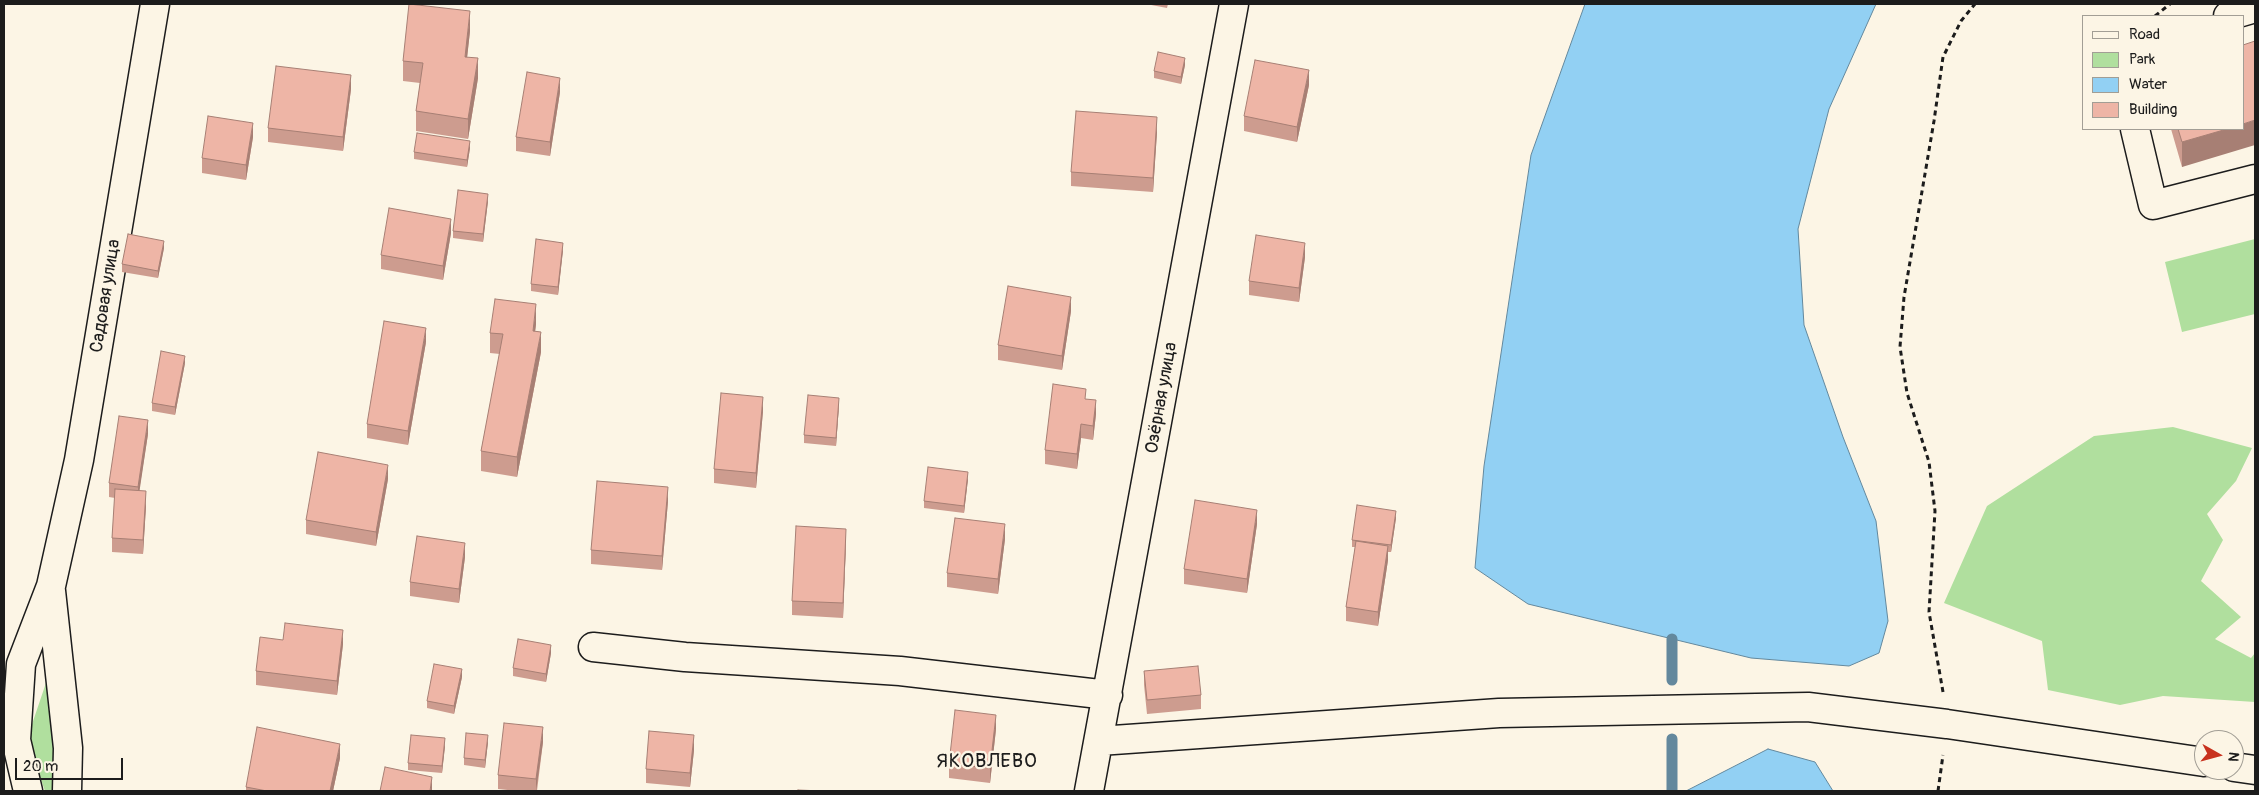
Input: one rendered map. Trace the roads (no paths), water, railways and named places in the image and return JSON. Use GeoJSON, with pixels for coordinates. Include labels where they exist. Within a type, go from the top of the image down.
{"type":"FeatureCollection","features":[{"type":"Feature","properties":{"kind":"street","name":"Садовая улица"},"geometry":{"type":"LineString","coordinates":[[51,586],[79,460],[155,4]]}},
{"type":"Feature","properties":{"kind":"street","name":"Озёрная улица"},"geometry":{"type":"LineString","coordinates":[[1089,791],[1234,4]]}},
{"type":"Feature","properties":{"kind":"street"},"geometry":{"type":"LineString","coordinates":[[2231,15],[2255,8]]}},
{"type":"Feature","properties":{"kind":"street"},"geometry":{"type":"LineString","coordinates":[[2135,130],[2153,205],[2255,179]]}},
{"type":"Feature","properties":{"kind":"street"},"geometry":{"type":"LineString","coordinates":[[28,791],[16,740],[21,664],[51,586]]}},
{"type":"Feature","properties":{"kind":"street"},"geometry":{"type":"LineString","coordinates":[[51,586],[68,748],[67,791]]}},
{"type":"Feature","properties":{"kind":"street"},"geometry":{"type":"LineString","coordinates":[[593,647],[685,657],[900,671],[1108,695]]}},
{"type":"Feature","properties":{"kind":"street"},"geometry":{"type":"LineString","coordinates":[[1099,741],[1499,714],[1808,706],[1947,724],[2194,761]]}},
{"type":"Feature","properties":{"kind":"water"},"geometry":{"type":"Polygon","coordinates":[[[1585,4],[1876,4],[1829,109],[1798,229],[1804,325],[1843,437],[1876,521],[1888,621],[1879,653],[1849,666],[1751,658],[1528,604],[1475,568],[1484,466],[1531,155],[1585,4]]]}},
{"type":"Feature","properties":{"kind":"water"},"geometry":{"type":"Polygon","coordinates":[[[1768,749],[1815,762],[1833,791],[1686,791],[1768,749]]]}},
{"type":"Feature","properties":{"kind":"waterway"},"geometry":{"type":"LineString","coordinates":[[1672,639],[1672,680]]}},
{"type":"Feature","properties":{"kind":"waterway"},"geometry":{"type":"LineString","coordinates":[[1672,739],[1672,791]]}},
{"type":"Feature","properties":{"kind":"district","name":"ЯКОВЛЕВО"},"geometry":{"type":"Point","coordinates":[987,762]}}]}
